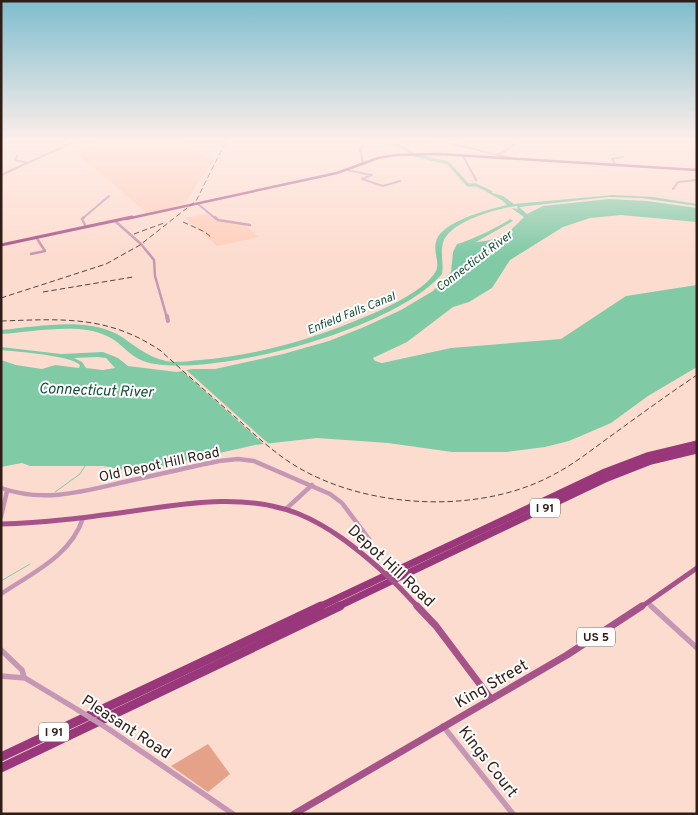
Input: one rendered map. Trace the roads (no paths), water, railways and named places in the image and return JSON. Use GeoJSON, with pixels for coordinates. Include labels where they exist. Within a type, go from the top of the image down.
{"type":"FeatureCollection","features":[{"type":"Feature","properties":{"kind":"highway","name":"I 91"},"geometry":{"type":"LineString","coordinates":[[1,757],[600,474],[646,456],[697,444]]}},
{"type":"Feature","properties":{"kind":"highway","name":"I 91"},"geometry":{"type":"LineString","coordinates":[[1,768],[610,477],[660,459],[697,450]]}},
{"type":"Feature","properties":{"kind":"main road"},"geometry":{"type":"LineString","coordinates":[[1,245],[307,179]]}},
{"type":"Feature","properties":{"kind":"main road","name":"Depot Hill Road"},"geometry":{"type":"LineString","coordinates":[[1,524],[42,523],[199,502],[223,501],[286,509],[319,522],[355,545],[435,624],[491,698]]}},
{"type":"Feature","properties":{"kind":"main road","name":"King Street"},"geometry":{"type":"LineString","coordinates":[[294,814],[574,651],[648,603],[697,568]]}},
{"type":"Feature","properties":{"kind":"street"},"geometry":{"type":"LineString","coordinates":[[362,179],[382,186],[400,181]]}},
{"type":"Feature","properties":{"kind":"street"},"geometry":{"type":"LineString","coordinates":[[673,189],[678,182],[697,180]]}},
{"type":"Feature","properties":{"kind":"street"},"geometry":{"type":"LineString","coordinates":[[86,227],[82,219],[109,196]]}},
{"type":"Feature","properties":{"kind":"street"},"geometry":{"type":"LineString","coordinates":[[198,204],[219,220],[250,225]]}},
{"type":"Feature","properties":{"kind":"street"},"geometry":{"type":"LineString","coordinates":[[115,221],[126,233],[143,246],[154,260],[155,276],[168,321]]}},
{"type":"Feature","properties":{"kind":"street"},"geometry":{"type":"LineString","coordinates":[[31,254],[45,251],[36,237]]}},
{"type":"Feature","properties":{"kind":"street","name":"Old Depot Hill Road"},"geometry":{"type":"LineString","coordinates":[[1,488],[7,491],[36,496],[72,494],[189,467],[238,459],[265,464],[330,494],[342,503],[369,539]]}},
{"type":"Feature","properties":{"kind":"street"},"geometry":{"type":"LineString","coordinates":[[286,509],[312,485]]}},
{"type":"Feature","properties":{"kind":"street"},"geometry":{"type":"LineString","coordinates":[[1,517],[5,508],[7,491]]}},
{"type":"Feature","properties":{"kind":"street"},"geometry":{"type":"LineString","coordinates":[[1,594],[68,547],[80,533],[83,518]]}},
{"type":"Feature","properties":{"kind":"street"},"geometry":{"type":"LineString","coordinates":[[648,603],[697,648]]}},
{"type":"Feature","properties":{"kind":"street"},"geometry":{"type":"LineString","coordinates":[[1,650],[22,670],[24,677]]}},
{"type":"Feature","properties":{"kind":"street","name":"Pleasant Road"},"geometry":{"type":"LineString","coordinates":[[1,676],[24,677],[110,730],[233,814]]}},
{"type":"Feature","properties":{"kind":"street","name":"Kings Court"},"geometry":{"type":"LineString","coordinates":[[443,726],[513,814]]}},
{"type":"Feature","properties":{"kind":"water","name":"Connecticut River"},"geometry":{"type":"Polygon","coordinates":[[[485,191],[503,196],[514,204],[613,195],[653,197],[697,204],[697,206],[641,198],[608,197],[519,207],[527,214],[543,206],[609,199],[647,201],[697,208],[697,222],[621,215],[590,218],[563,227],[510,260],[492,288],[469,302],[453,307],[407,342],[373,358],[375,361],[382,363],[451,348],[561,339],[626,296],[697,285],[697,367],[648,396],[611,423],[569,441],[545,447],[507,452],[452,452],[388,443],[317,438],[255,445],[162,466],[129,471],[103,466],[30,466],[22,463],[1,467],[1,360],[16,365],[42,369],[55,365],[79,368],[80,365],[66,359],[43,354],[1,350],[1,347],[61,354],[103,352],[118,358],[128,366],[177,372],[192,369],[215,369],[283,354],[329,341],[401,310],[433,291],[451,272],[453,252],[457,244],[499,226],[510,219],[513,221],[476,242],[497,238],[508,232],[524,217],[511,208],[518,209],[517,206],[488,213],[465,222],[447,235],[443,243],[442,274],[419,294],[387,312],[349,329],[264,355],[185,366],[155,364],[133,356],[107,336],[96,332],[55,329],[1,334],[1,330],[60,324],[89,326],[117,334],[146,353],[170,362],[219,358],[257,352],[314,336],[350,323],[410,295],[430,279],[436,271],[435,246],[439,235],[446,228],[466,218],[507,205],[485,191]],[[74,358],[82,362],[86,368],[103,370],[115,368],[106,358],[74,358]]]}},
{"type":"Feature","properties":{"kind":"waterway"},"geometry":{"type":"LineString","coordinates":[[463,179],[468,185],[476,185],[491,192]]}},
{"type":"Feature","properties":{"kind":"waterway"},"geometry":{"type":"LineString","coordinates":[[55,492],[80,474],[85,466]]}},
{"type":"Feature","properties":{"kind":"waterway"},"geometry":{"type":"LineString","coordinates":[[1,581],[30,564]]}},
{"type":"Feature","properties":{"kind":"railway"},"geometry":{"type":"LineString","coordinates":[[1,298],[106,264],[140,245],[196,201],[207,179]]}},
{"type":"Feature","properties":{"kind":"railway"},"geometry":{"type":"LineString","coordinates":[[183,222],[205,232],[212,238]]}},
{"type":"Feature","properties":{"kind":"railway"},"geometry":{"type":"LineString","coordinates":[[134,234],[164,223]]}},
{"type":"Feature","properties":{"kind":"railway"},"geometry":{"type":"LineString","coordinates":[[43,292],[133,277]]}},
{"type":"Feature","properties":{"kind":"railway"},"geometry":{"type":"LineString","coordinates":[[1,321],[64,320],[84,322],[103,325],[141,339],[161,351],[265,444],[299,468],[327,482],[358,492],[391,499],[425,502],[491,497],[522,488],[551,476],[566,468],[697,375]]}},
{"type":"Feature","properties":{"kind":"water label","name":"Enfield Falls Canal"},"geometry":{"type":"Point","coordinates":[351,313]}}]}
